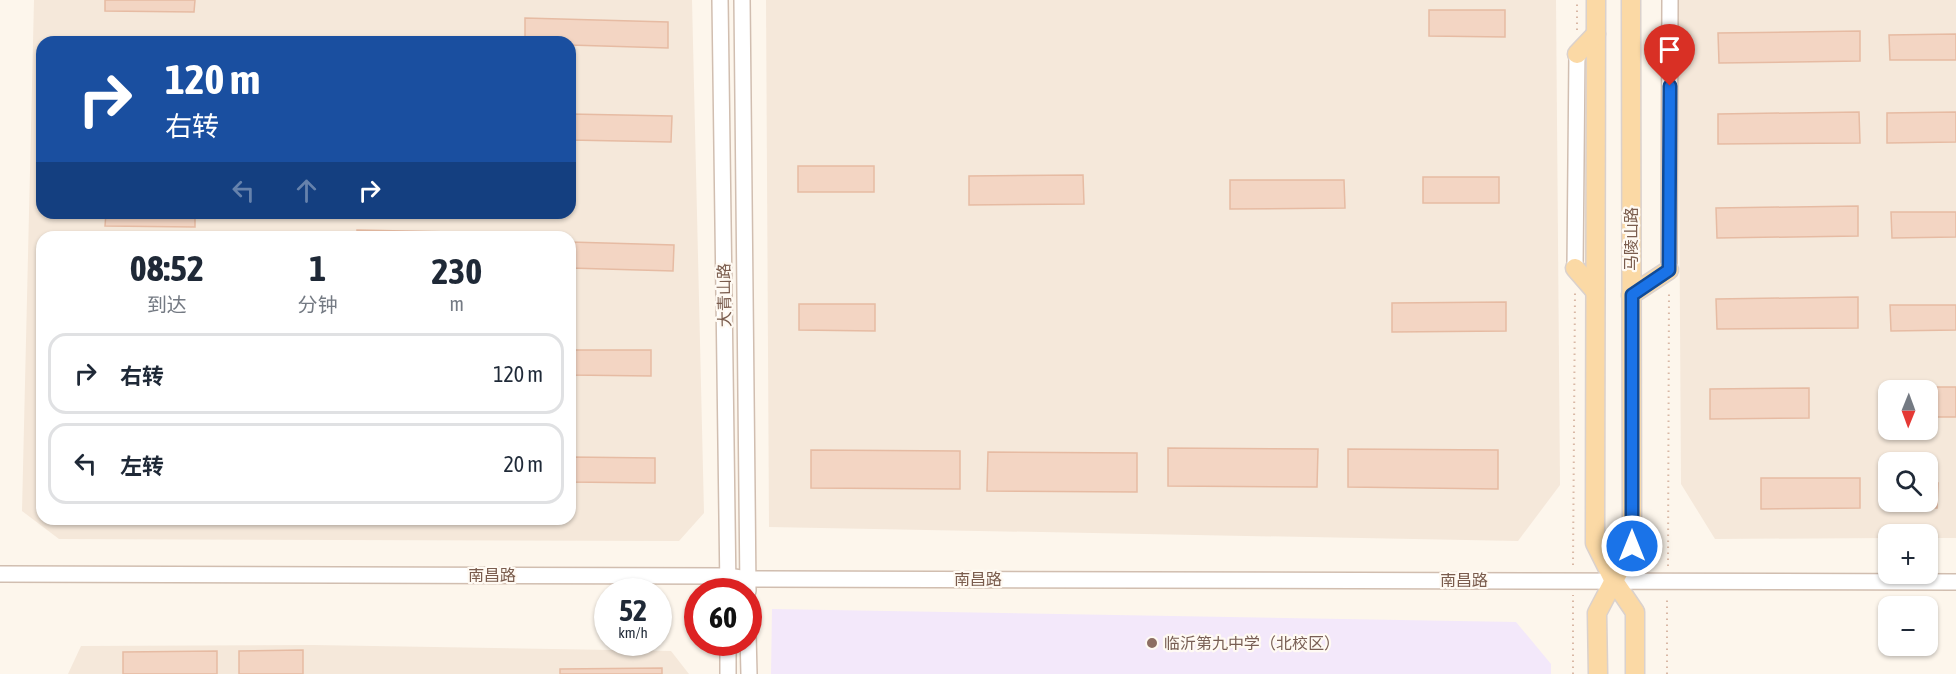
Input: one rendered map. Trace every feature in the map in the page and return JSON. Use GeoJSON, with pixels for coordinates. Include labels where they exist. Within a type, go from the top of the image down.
{"type":"FeatureCollection","features":[{"type":"Feature","properties":{"kind":"main road"},"geometry":{"type":"LineString","coordinates":[[1596,0],[1595,543],[1614,581],[1635,612],[1635,674]]}},
{"type":"Feature","properties":{"kind":"main road","name":"马陵山路"},"geometry":{"type":"LineString","coordinates":[[1598,674],[1598,613],[1632,546],[1631,0]]}},
{"type":"Feature","properties":{"kind":"main road"},"geometry":{"type":"LineString","coordinates":[[1577,54],[1596,34]]}},
{"type":"Feature","properties":{"kind":"main road"},"geometry":{"type":"LineString","coordinates":[[1575,268],[1595,291]]}},
{"type":"Feature","properties":{"kind":"main road"},"geometry":{"type":"LineString","coordinates":[[1632,295],[1669,270]]}},
{"type":"Feature","properties":{"kind":"street","name":"大青山路"},"geometry":{"type":"LineString","coordinates":[[720,0],[727,578]]}},
{"type":"Feature","properties":{"kind":"street","name":"大青山路"},"geometry":{"type":"LineString","coordinates":[[742,0],[748,578]]}},
{"type":"Feature","properties":{"kind":"street"},"geometry":{"type":"LineString","coordinates":[[1669,270],[1670,0]]}},
{"type":"Feature","properties":{"kind":"street"},"geometry":{"type":"LineString","coordinates":[[1575,268],[1577,54]]}},
{"type":"Feature","properties":{"kind":"street","name":"南昌路"},"geometry":{"type":"LineString","coordinates":[[0,574],[684,583]]}},
{"type":"Feature","properties":{"kind":"street","name":"南昌路"},"geometry":{"type":"LineString","coordinates":[[762,585],[1573,580],[1956,582]]}},
{"type":"Feature","properties":{"kind":"street"},"geometry":{"type":"LineString","coordinates":[[728,656],[728,674]]}},
{"type":"Feature","properties":{"kind":"street"},"geometry":{"type":"LineString","coordinates":[[749,656],[749,674]]}},
{"type":"Feature","properties":{"kind":"path"},"geometry":{"type":"LineString","coordinates":[[1577,0],[1577,54]]}},
{"type":"Feature","properties":{"kind":"path"},"geometry":{"type":"LineString","coordinates":[[1573,674],[1575,268]]}},
{"type":"Feature","properties":{"kind":"path"},"geometry":{"type":"LineString","coordinates":[[1666,674],[1669,270]]}},
{"type":"Feature","properties":{"kind":"shaded area"},"geometry":{"type":"Polygon","coordinates":[[[34,0],[692,0],[704,513],[679,541],[59,539],[40,525],[576,525],[576,231],[36,231],[36,522],[22,511],[34,0]]]}},
{"type":"Feature","properties":{"kind":"shaded area"},"geometry":{"type":"Polygon","coordinates":[[[766,0],[1556,0],[1560,485],[1518,541],[769,527],[766,0]]]}},
{"type":"Feature","properties":{"kind":"shaded area"},"geometry":{"type":"Polygon","coordinates":[[[1678,0],[1956,0],[1956,538],[1938,538],[1938,524],[1878,524],[1878,538],[1715,539],[1681,484],[1678,0]]]}},
{"type":"Feature","properties":{"kind":"shaded area","name":"临沂第九中学（北校区）"},"geometry":{"type":"Polygon","coordinates":[[[772,609],[1516,622],[1551,664],[1551,674],[771,674],[772,609]]]}},
{"type":"Feature","properties":{"kind":"shaded area"},"geometry":{"type":"Polygon","coordinates":[[[313,645],[594,650],[594,656],[672,656],[672,652],[689,674],[68,674],[81,646],[313,645]]]}},
{"type":"Feature","properties":{"kind":"building"},"geometry":{"type":"Polygon","coordinates":[[[105,0],[195,0],[194,12],[105,11],[105,0]]]}},
{"type":"Feature","properties":{"kind":"building"},"geometry":{"type":"Polygon","coordinates":[[[1429,10],[1505,10],[1505,37],[1429,36],[1429,10]]]}},
{"type":"Feature","properties":{"kind":"building"},"geometry":{"type":"Polygon","coordinates":[[[525,18],[668,22],[668,48],[576,45],[576,36],[525,36],[525,18]]]}},
{"type":"Feature","properties":{"kind":"building"},"geometry":{"type":"Polygon","coordinates":[[[1860,31],[1860,61],[1719,63],[1718,33],[1860,31]]]}},
{"type":"Feature","properties":{"kind":"building"},"geometry":{"type":"Polygon","coordinates":[[[1956,34],[1956,60],[1890,60],[1889,35],[1956,34]]]}},
{"type":"Feature","properties":{"kind":"building"},"geometry":{"type":"Polygon","coordinates":[[[1859,112],[1860,143],[1718,144],[1718,114],[1859,112]]]}},
{"type":"Feature","properties":{"kind":"building"},"geometry":{"type":"Polygon","coordinates":[[[1956,112],[1956,142],[1887,143],[1887,113],[1956,112]]]}},
{"type":"Feature","properties":{"kind":"building"},"geometry":{"type":"Polygon","coordinates":[[[576,114],[672,116],[671,142],[576,140],[576,114]]]}},
{"type":"Feature","properties":{"kind":"building"},"geometry":{"type":"Polygon","coordinates":[[[798,166],[874,166],[874,192],[798,192],[798,166]]]}},
{"type":"Feature","properties":{"kind":"building"},"geometry":{"type":"Polygon","coordinates":[[[1083,175],[1084,204],[969,205],[969,176],[1083,175]]]}},
{"type":"Feature","properties":{"kind":"building"},"geometry":{"type":"Polygon","coordinates":[[[1423,177],[1499,177],[1499,203],[1423,203],[1423,177]]]}},
{"type":"Feature","properties":{"kind":"building"},"geometry":{"type":"Polygon","coordinates":[[[1230,180],[1344,180],[1345,208],[1230,209],[1230,180]]]}},
{"type":"Feature","properties":{"kind":"building"},"geometry":{"type":"Polygon","coordinates":[[[1858,206],[1858,236],[1717,238],[1716,208],[1858,206]]]}},
{"type":"Feature","properties":{"kind":"building"},"geometry":{"type":"Polygon","coordinates":[[[1891,212],[1956,212],[1956,237],[1892,238],[1891,212]]]}},
{"type":"Feature","properties":{"kind":"building"},"geometry":{"type":"Polygon","coordinates":[[[106,219],[195,219],[195,227],[105,226],[106,219]]]}},
{"type":"Feature","properties":{"kind":"building"},"geometry":{"type":"Polygon","coordinates":[[[357,230],[405,231],[357,231],[357,230]]]}},
{"type":"Feature","properties":{"kind":"building"},"geometry":{"type":"Polygon","coordinates":[[[576,242],[674,245],[673,271],[576,268],[576,242]]]}},
{"type":"Feature","properties":{"kind":"building"},"geometry":{"type":"Polygon","coordinates":[[[1858,297],[1858,328],[1717,329],[1716,299],[1858,297]]]}},
{"type":"Feature","properties":{"kind":"building"},"geometry":{"type":"Polygon","coordinates":[[[1506,302],[1506,331],[1392,332],[1392,303],[1506,302]]]}},
{"type":"Feature","properties":{"kind":"building"},"geometry":{"type":"Polygon","coordinates":[[[799,304],[875,304],[875,331],[799,330],[799,304]]]}},
{"type":"Feature","properties":{"kind":"building"},"geometry":{"type":"Polygon","coordinates":[[[1890,305],[1956,305],[1956,330],[1891,331],[1890,305]]]}},
{"type":"Feature","properties":{"kind":"building"},"geometry":{"type":"Polygon","coordinates":[[[576,350],[651,350],[651,376],[576,375],[576,350]]]}},
{"type":"Feature","properties":{"kind":"building"},"geometry":{"type":"Polygon","coordinates":[[[1938,387],[1956,387],[1956,417],[1938,417],[1938,387]]]}},
{"type":"Feature","properties":{"kind":"building"},"geometry":{"type":"Polygon","coordinates":[[[1809,388],[1809,418],[1710,419],[1710,389],[1809,388]]]}},
{"type":"Feature","properties":{"kind":"building"},"geometry":{"type":"Polygon","coordinates":[[[1168,448],[1318,449],[1317,487],[1168,486],[1168,448]]]}},
{"type":"Feature","properties":{"kind":"building"},"geometry":{"type":"Polygon","coordinates":[[[1348,449],[1498,450],[1498,489],[1348,487],[1348,449]]]}},
{"type":"Feature","properties":{"kind":"building"},"geometry":{"type":"Polygon","coordinates":[[[811,450],[960,451],[960,489],[811,488],[811,450]]]}},
{"type":"Feature","properties":{"kind":"building"},"geometry":{"type":"Polygon","coordinates":[[[988,452],[1137,453],[1137,492],[987,491],[988,452]]]}},
{"type":"Feature","properties":{"kind":"building"},"geometry":{"type":"Polygon","coordinates":[[[576,457],[655,458],[655,483],[576,482],[576,457]]]}},
{"type":"Feature","properties":{"kind":"building"},"geometry":{"type":"Polygon","coordinates":[[[1761,478],[1860,478],[1860,508],[1761,509],[1761,478]]]}},
{"type":"Feature","properties":{"kind":"building"},"geometry":{"type":"Polygon","coordinates":[[[303,650],[303,674],[239,674],[239,651],[303,650]]]}},
{"type":"Feature","properties":{"kind":"building"},"geometry":{"type":"Polygon","coordinates":[[[217,651],[217,674],[123,674],[123,652],[217,651]]]}},
{"type":"Feature","properties":{"kind":"building"},"geometry":{"type":"Polygon","coordinates":[[[662,668],[662,674],[560,674],[560,669],[662,668]]]}},
{"type":"Feature","properties":{"kind":"place","name":"临沂第九中学（北校区）"},"geometry":{"type":"Point","coordinates":[1152,643]}},
{"type":"Feature","properties":{"kind":"route"},"geometry":{"type":"LineString","coordinates":[[1632,546],[1632,295],[1669,270],[1670,86]]}}]}
